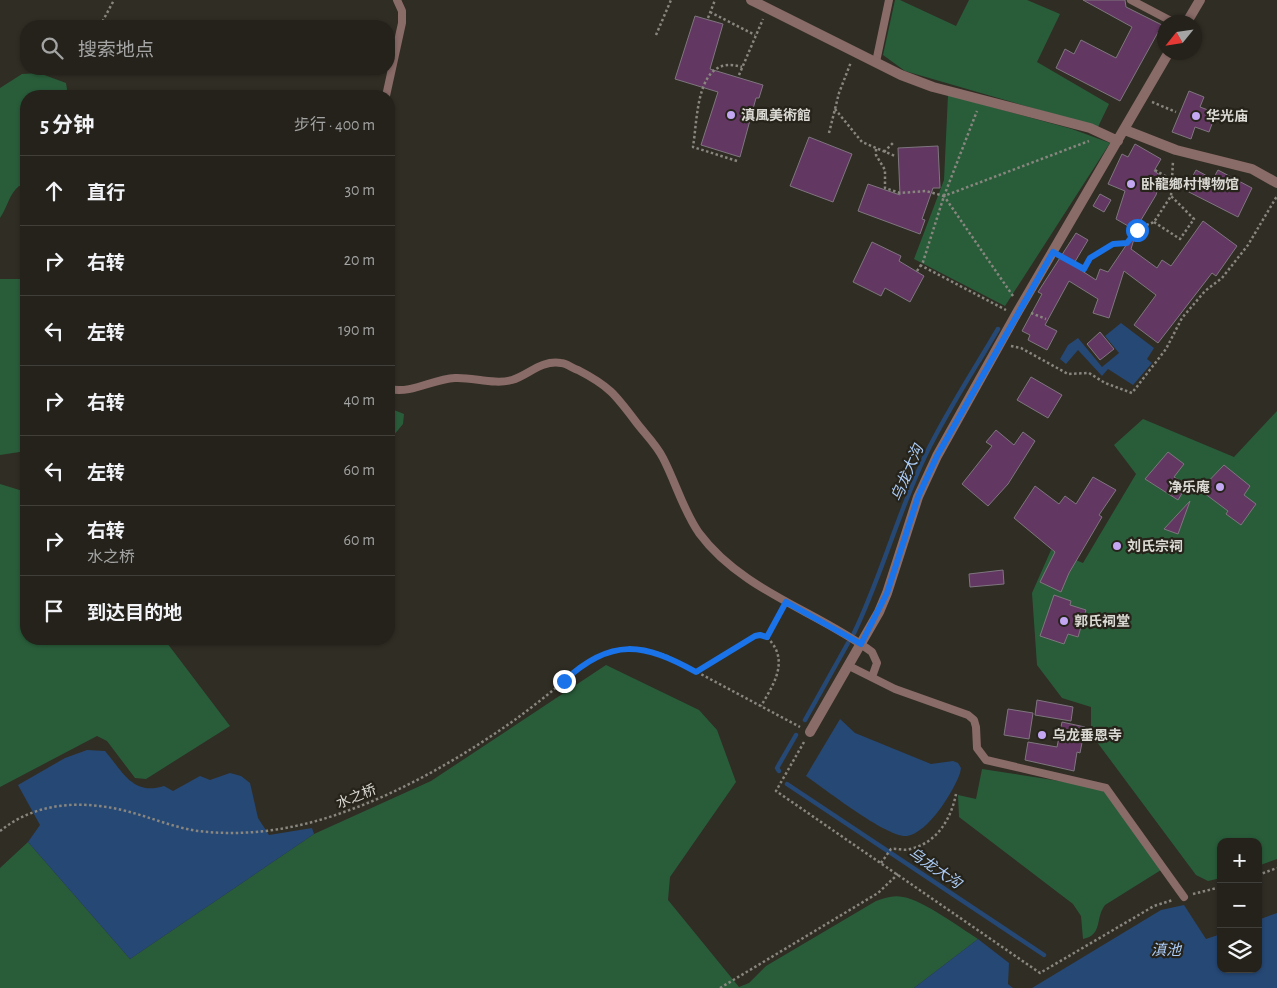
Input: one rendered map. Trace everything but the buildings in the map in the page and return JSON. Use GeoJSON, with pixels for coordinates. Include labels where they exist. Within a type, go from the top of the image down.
{"type":"FeatureCollection","features":[{"type":"Feature","properties":{"kind":"street"},"geometry":{"type":"LineString","coordinates":[[751,0],[901,75],[933,87],[1090,128],[1118,141]]}},
{"type":"Feature","properties":{"kind":"street"},"geometry":{"type":"LineString","coordinates":[[1191,15],[1200,0]]}},
{"type":"Feature","properties":{"kind":"street"},"geometry":{"type":"LineString","coordinates":[[810,732],[849,666],[887,593],[918,497],[937,456],[1019,309],[1164,60]]}},
{"type":"Feature","properties":{"kind":"street"},"geometry":{"type":"LineString","coordinates":[[1124,130],[1176,150],[1252,168],[1277,183]]}},
{"type":"Feature","properties":{"kind":"lane"},"geometry":{"type":"LineString","coordinates":[[395,55],[402,23],[402,11],[398,0]]}},
{"type":"Feature","properties":{"kind":"lane"},"geometry":{"type":"LineString","coordinates":[[876,62],[889,0]]}},
{"type":"Feature","properties":{"kind":"lane"},"geometry":{"type":"LineString","coordinates":[[1132,0],[1160,15]]}},
{"type":"Feature","properties":{"kind":"lane"},"geometry":{"type":"LineString","coordinates":[[387,90],[391,75]]}},
{"type":"Feature","properties":{"kind":"lane"},"geometry":{"type":"LineString","coordinates":[[395,389],[413,390],[454,378],[512,380],[538,366],[550,363],[562,363],[600,381],[618,396],[654,442],[663,458],[686,512],[710,546],[730,565],[786,602],[861,644],[876,657],[877,668],[872,677]]}},
{"type":"Feature","properties":{"kind":"lane"},"geometry":{"type":"LineString","coordinates":[[849,666],[895,689],[968,715],[974,720],[976,727],[977,748],[981,756],[992,763],[1106,788],[1184,896]]}},
{"type":"Feature","properties":{"kind":"path"},"geometry":{"type":"LineString","coordinates":[[103,20],[114,0]]}},
{"type":"Feature","properties":{"kind":"path"},"geometry":{"type":"LineString","coordinates":[[656,35],[671,0]]}},
{"type":"Feature","properties":{"kind":"path"},"geometry":{"type":"LineString","coordinates":[[708,18],[715,0]]}},
{"type":"Feature","properties":{"kind":"path"},"geometry":{"type":"LineString","coordinates":[[739,75],[768,8]]}},
{"type":"Feature","properties":{"kind":"path"},"geometry":{"type":"LineString","coordinates":[[710,12],[755,35]]}},
{"type":"Feature","properties":{"kind":"path"},"geometry":{"type":"LineString","coordinates":[[829,133],[835,108],[856,52]]}},
{"type":"Feature","properties":{"kind":"path"},"geometry":{"type":"LineString","coordinates":[[737,161],[693,147],[700,103],[710,71],[722,65],[742,67]]}},
{"type":"Feature","properties":{"kind":"path"},"geometry":{"type":"LineString","coordinates":[[1143,98],[1176,112]]}},
{"type":"Feature","properties":{"kind":"path"},"geometry":{"type":"LineString","coordinates":[[917,271],[981,100]]}},
{"type":"Feature","properties":{"kind":"path"},"geometry":{"type":"LineString","coordinates":[[835,108],[862,142],[895,156]]}},
{"type":"Feature","properties":{"kind":"path"},"geometry":{"type":"LineString","coordinates":[[876,149],[876,155],[885,170],[885,188],[900,193],[926,191],[944,196],[1105,135]]}},
{"type":"Feature","properties":{"kind":"path"},"geometry":{"type":"LineString","coordinates":[[884,152],[894,142]]}},
{"type":"Feature","properties":{"kind":"path"},"geometry":{"type":"LineString","coordinates":[[1053,252],[1084,269],[1090,258],[1113,244],[1127,243],[1137,230],[1154,222],[1171,196],[1176,150]]}},
{"type":"Feature","properties":{"kind":"path"},"geometry":{"type":"LineString","coordinates":[[1155,170],[1172,180]]}},
{"type":"Feature","properties":{"kind":"path"},"geometry":{"type":"LineString","coordinates":[[944,196],[1019,309],[1026,315],[1032,313],[1046,320]]}},
{"type":"Feature","properties":{"kind":"path"},"geometry":{"type":"LineString","coordinates":[[1154,222],[1180,239],[1194,219],[1171,196]]}},
{"type":"Feature","properties":{"kind":"path"},"geometry":{"type":"LineString","coordinates":[[1002,340],[1010,346],[1021,348],[1068,374],[1089,373],[1105,383],[1132,393],[1166,349],[1182,318],[1205,290],[1222,278],[1248,245],[1277,196]]}},
{"type":"Feature","properties":{"kind":"path"},"geometry":{"type":"LineString","coordinates":[[920,265],[1004,309]]}},
{"type":"Feature","properties":{"kind":"path"},"geometry":{"type":"LineString","coordinates":[[767,637],[786,602]]}},
{"type":"Feature","properties":{"kind":"path"},"geometry":{"type":"LineString","coordinates":[[696,672],[755,636],[767,637],[777,649],[778,672],[761,706]]}},
{"type":"Feature","properties":{"kind":"path","name":"水之桥"},"geometry":{"type":"LineString","coordinates":[[0,831],[16,820],[38,810],[72,805],[110,807],[187,829],[211,832],[257,832],[314,821],[359,807],[424,776],[516,719],[577,668],[595,658],[624,649],[639,649],[658,653],[685,665],[810,732]]}},
{"type":"Feature","properties":{"kind":"path"},"geometry":{"type":"LineString","coordinates":[[810,732],[776,791],[1040,973],[1154,906],[1217,888]]}},
{"type":"Feature","properties":{"kind":"path"},"geometry":{"type":"LineString","coordinates":[[881,863],[891,849],[907,850],[929,840],[946,823],[952,812],[956,794]]}},
{"type":"Feature","properties":{"kind":"path"},"geometry":{"type":"LineString","coordinates":[[1262,874],[1277,868]]}},
{"type":"Feature","properties":{"kind":"path"},"geometry":{"type":"LineString","coordinates":[[720,988],[878,893],[898,874]]}},
{"type":"Feature","properties":{"kind":"green space"},"geometry":{"type":"Polygon","coordinates":[[[895,0],[900,0],[956,26],[969,0],[1027,0],[1060,14],[1037,62],[1109,104],[1098,127],[905,71],[883,55],[895,0]]]}},
{"type":"Feature","properties":{"kind":"green space"},"geometry":{"type":"Polygon","coordinates":[[[20,75],[44,75],[66,83],[67,90],[20,90],[20,186],[11,196],[0,218],[0,88],[20,75]]]}},
{"type":"Feature","properties":{"kind":"green space"},"geometry":{"type":"Polygon","coordinates":[[[948,95],[1072,129],[1110,143],[1005,306],[914,259],[944,180],[948,95]]]}},
{"type":"Feature","properties":{"kind":"green space"},"geometry":{"type":"Polygon","coordinates":[[[0,279],[20,279],[20,452],[0,455],[0,279]]]}},
{"type":"Feature","properties":{"kind":"green space"},"geometry":{"type":"Polygon","coordinates":[[[395,410],[404,414],[403,424],[395,434],[395,410]]]}},
{"type":"Feature","properties":{"kind":"green space"},"geometry":{"type":"Polygon","coordinates":[[[1277,411],[1277,859],[1262,865],[1262,838],[1217,838],[1217,879],[1208,881],[1196,875],[1091,734],[1091,707],[1062,698],[1037,665],[1032,593],[1051,550],[1083,563],[1136,474],[1114,445],[1143,419],[1234,457],[1277,411]]]}},
{"type":"Feature","properties":{"kind":"green space"},"geometry":{"type":"Polygon","coordinates":[[[0,484],[20,490],[20,645],[169,645],[230,726],[146,779],[135,778],[107,741],[97,736],[0,787],[0,484]]]}},
{"type":"Feature","properties":{"kind":"green space"},"geometry":{"type":"Polygon","coordinates":[[[606,665],[699,710],[717,730],[736,782],[670,877],[668,900],[739,987],[749,983],[766,966],[876,901],[889,897],[903,897],[920,903],[978,939],[914,988],[0,988],[0,868],[28,842],[130,959],[314,834],[431,781],[606,665]]]}},
{"type":"Feature","properties":{"kind":"green space"},"geometry":{"type":"Polygon","coordinates":[[[982,769],[1098,787],[1107,794],[1161,870],[1105,905],[1096,930],[1089,937],[1083,939],[1081,916],[1073,904],[959,817],[958,795],[976,799],[982,769]]]}},
{"type":"Feature","properties":{"kind":"water"},"geometry":{"type":"Polygon","coordinates":[[[1121,323],[1154,348],[1147,359],[1152,363],[1133,385],[1108,369],[1102,376],[1078,350],[1066,364],[1060,359],[1068,345],[1078,338],[1102,367],[1119,353],[1105,336],[1121,323]]]}},
{"type":"Feature","properties":{"kind":"water"},"geometry":{"type":"Polygon","coordinates":[[[840,719],[855,733],[931,764],[953,761],[958,763],[961,768],[960,773],[946,800],[931,819],[915,833],[907,836],[898,835],[885,829],[856,812],[806,776],[840,719]]]}},
{"type":"Feature","properties":{"kind":"water"},"geometry":{"type":"Polygon","coordinates":[[[87,750],[105,751],[123,774],[136,785],[144,788],[164,786],[173,791],[200,776],[210,780],[230,773],[241,776],[250,783],[258,818],[269,835],[312,828],[314,834],[130,959],[28,842],[40,825],[18,785],[65,758],[87,750]]]}},
{"type":"Feature","properties":{"kind":"water","name":"滇池"},"geometry":{"type":"Polygon","coordinates":[[[1184,905],[1206,939],[1217,935],[1217,973],[1262,973],[1262,919],[1277,913],[1277,988],[1032,988],[1161,910],[1184,905]]]}},
{"type":"Feature","properties":{"kind":"water"},"geometry":{"type":"Polygon","coordinates":[[[978,939],[1009,963],[1008,984],[1013,988],[914,988],[978,939]]]}},
{"type":"Feature","properties":{"kind":"waterway","name":"乌龙大沟"},"geometry":{"type":"LineString","coordinates":[[854,633],[926,454],[998,329]]}},
{"type":"Feature","properties":{"kind":"waterway","name":"乌龙大沟"},"geometry":{"type":"LineString","coordinates":[[805,720],[848,643]]}},
{"type":"Feature","properties":{"kind":"waterway","name":"乌龙大沟"},"geometry":{"type":"LineString","coordinates":[[779,771],[777,768],[796,735]]}},
{"type":"Feature","properties":{"kind":"waterway","name":"乌龙大沟"},"geometry":{"type":"LineString","coordinates":[[787,784],[1044,955]]}},
{"type":"Feature","properties":{"kind":"place","name":"滇風美術館"},"geometry":{"type":"Point","coordinates":[731,115]}},
{"type":"Feature","properties":{"kind":"place","name":"华光庙"},"geometry":{"type":"Point","coordinates":[1196,116]}},
{"type":"Feature","properties":{"kind":"place","name":"卧龍鄉村博物馆"},"geometry":{"type":"Point","coordinates":[1131,184]}},
{"type":"Feature","properties":{"kind":"place","name":"净乐庵"},"geometry":{"type":"Point","coordinates":[1220,487]}},
{"type":"Feature","properties":{"kind":"place","name":"刘氏宗祠"},"geometry":{"type":"Point","coordinates":[1117,546]}},
{"type":"Feature","properties":{"kind":"place","name":"郭氏祠堂"},"geometry":{"type":"Point","coordinates":[1064,621]}},
{"type":"Feature","properties":{"kind":"place","name":"乌龙垂恩寺"},"geometry":{"type":"Point","coordinates":[1042,735]}},
{"type":"Feature","properties":{"kind":"route"},"geometry":{"type":"LineString","coordinates":[[564,681],[577,668],[587,662],[605,654],[624,649],[639,649],[658,653],[696,672],[755,636],[767,637],[786,602],[861,644],[879,612],[887,593],[918,497],[937,456],[1053,252],[1084,269],[1090,258],[1113,244],[1127,243],[1137,230]]}}]}
